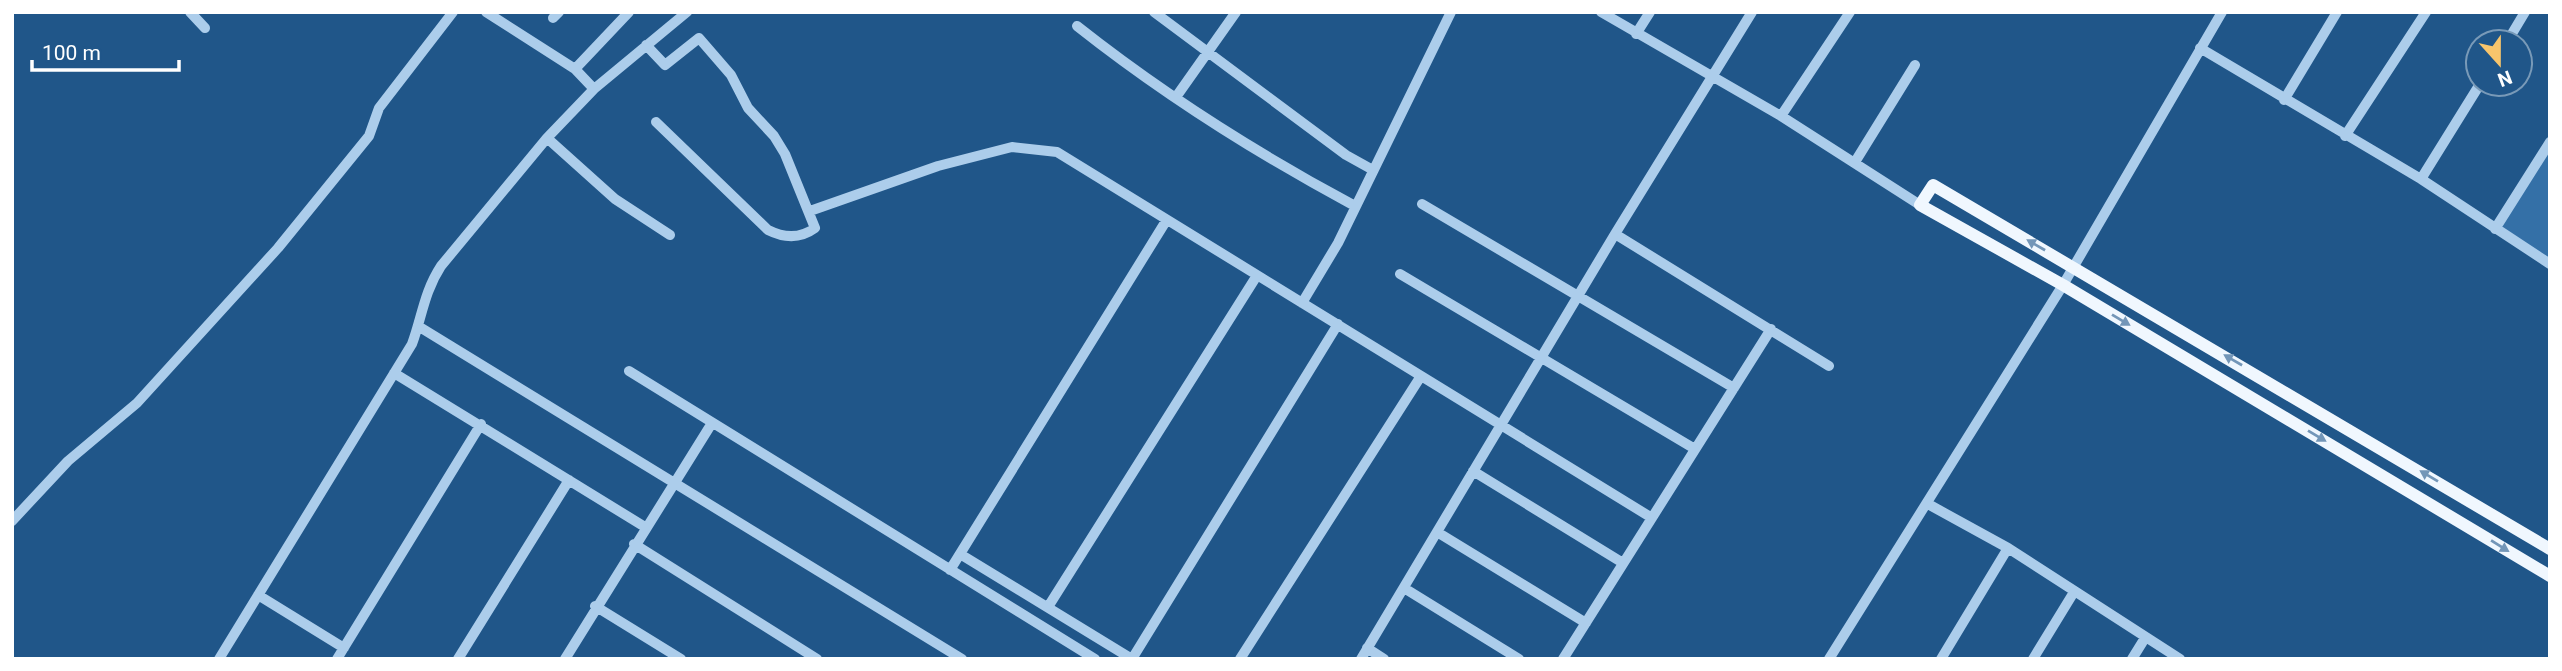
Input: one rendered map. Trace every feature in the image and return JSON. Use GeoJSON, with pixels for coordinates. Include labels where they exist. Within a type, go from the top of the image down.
{"type":"FeatureCollection","features":[{"type":"Feature","properties":{"kind":"main road"},"geometry":{"type":"LineString","coordinates":[[2550,549],[1933,185],[1920,205],[2063,285],[2550,576]]}},
{"type":"Feature","properties":{"kind":"main road"},"geometry":{"type":"LineString","coordinates":[[2443,510],[2455,491]]}},
{"type":"Feature","properties":{"kind":"main road"},"geometry":{"type":"LineString","coordinates":[[2465,524],[2477,504]]}},
{"type":"Feature","properties":{"kind":"street"},"geometry":{"type":"LineString","coordinates":[[190,12],[205,28]]}},
{"type":"Feature","properties":{"kind":"street"},"geometry":{"type":"LineString","coordinates":[[12,521],[68,461],[137,403],[278,248],[369,136],[379,108],[453,12]]}},
{"type":"Feature","properties":{"kind":"street"},"geometry":{"type":"LineString","coordinates":[[486,12],[575,69],[594,89]]}},
{"type":"Feature","properties":{"kind":"street"},"geometry":{"type":"LineString","coordinates":[[575,69],[629,12]]}},
{"type":"Feature","properties":{"kind":"street"},"geometry":{"type":"LineString","coordinates":[[219,659],[412,344],[420,308],[436,274],[547,138],[594,89],[687,12]]}},
{"type":"Feature","properties":{"kind":"street"},"geometry":{"type":"LineString","coordinates":[[1154,12],[1346,155],[1373,170]]}},
{"type":"Feature","properties":{"kind":"street"},"geometry":{"type":"LineString","coordinates":[[1176,97],[1236,12]]}},
{"type":"Feature","properties":{"kind":"street"},"geometry":{"type":"LineString","coordinates":[[1302,303],[1355,206],[1451,12]]}},
{"type":"Feature","properties":{"kind":"street"},"geometry":{"type":"LineString","coordinates":[[1601,12],[1781,116],[1920,205]]}},
{"type":"Feature","properties":{"kind":"street"},"geometry":{"type":"LineString","coordinates":[[1636,34],[1650,12]]}},
{"type":"Feature","properties":{"kind":"street"},"geometry":{"type":"LineString","coordinates":[[1360,659],[1615,234],[1752,12]]}},
{"type":"Feature","properties":{"kind":"street"},"geometry":{"type":"LineString","coordinates":[[1781,116],[1850,12]]}},
{"type":"Feature","properties":{"kind":"street"},"geometry":{"type":"LineString","coordinates":[[1829,659],[2063,285],[2072,265],[2222,12]]}},
{"type":"Feature","properties":{"kind":"street"},"geometry":{"type":"LineString","coordinates":[[2284,100],[2337,12]]}},
{"type":"Feature","properties":{"kind":"street"},"geometry":{"type":"LineString","coordinates":[[2345,136],[2426,12]]}},
{"type":"Feature","properties":{"kind":"street"},"geometry":{"type":"LineString","coordinates":[[2515,28],[2525,12]]}},
{"type":"Feature","properties":{"kind":"street"},"geometry":{"type":"LineString","coordinates":[[1076,26],[1134,71],[1301,177],[1355,206]]}},
{"type":"Feature","properties":{"kind":"street"},"geometry":{"type":"LineString","coordinates":[[646,45],[665,65],[699,38],[731,75],[748,108],[774,136],[810,211],[815,228],[806,234],[780,236],[768,230],[656,122]]}},
{"type":"Feature","properties":{"kind":"street"},"geometry":{"type":"LineString","coordinates":[[2200,48],[2421,179],[2550,264]]}},
{"type":"Feature","properties":{"kind":"street"},"geometry":{"type":"LineString","coordinates":[[1855,162],[1915,65]]}},
{"type":"Feature","properties":{"kind":"street"},"geometry":{"type":"LineString","coordinates":[[2421,179],[2471,98]]}},
{"type":"Feature","properties":{"kind":"street"},"geometry":{"type":"LineString","coordinates":[[547,138],[615,198],[670,235]]}},
{"type":"Feature","properties":{"kind":"street"},"geometry":{"type":"LineString","coordinates":[[2495,229],[2550,142]]}},
{"type":"Feature","properties":{"kind":"street"},"geometry":{"type":"LineString","coordinates":[[810,211],[938,166],[1012,147],[1057,152],[1256,277],[1338,324],[1652,518]]}},
{"type":"Feature","properties":{"kind":"street"},"geometry":{"type":"LineString","coordinates":[[1422,204],[1734,388]]}},
{"type":"Feature","properties":{"kind":"street"},"geometry":{"type":"LineString","coordinates":[[950,569],[1166,221]]}},
{"type":"Feature","properties":{"kind":"street"},"geometry":{"type":"LineString","coordinates":[[1615,234],[1829,366]]}},
{"type":"Feature","properties":{"kind":"street"},"geometry":{"type":"LineString","coordinates":[[1400,274],[1695,449]]}},
{"type":"Feature","properties":{"kind":"street"},"geometry":{"type":"LineString","coordinates":[[1048,607],[1256,277]]}},
{"type":"Feature","properties":{"kind":"street"},"geometry":{"type":"LineString","coordinates":[[960,554],[1132,659],[1338,324]]}},
{"type":"Feature","properties":{"kind":"street"},"geometry":{"type":"LineString","coordinates":[[418,326],[962,659]]}},
{"type":"Feature","properties":{"kind":"street"},"geometry":{"type":"LineString","coordinates":[[1563,659],[1771,329]]}},
{"type":"Feature","properties":{"kind":"street"},"geometry":{"type":"LineString","coordinates":[[629,371],[1095,659]]}},
{"type":"Feature","properties":{"kind":"street"},"geometry":{"type":"LineString","coordinates":[[394,373],[645,527]]}},
{"type":"Feature","properties":{"kind":"street"},"geometry":{"type":"LineString","coordinates":[[1240,659],[1421,376]]}},
{"type":"Feature","properties":{"kind":"street"},"geometry":{"type":"LineString","coordinates":[[565,659],[595,606],[712,424]]}},
{"type":"Feature","properties":{"kind":"street"},"geometry":{"type":"LineString","coordinates":[[337,659],[481,425]]}},
{"type":"Feature","properties":{"kind":"street"},"geometry":{"type":"LineString","coordinates":[[1473,471],[1623,563]]}},
{"type":"Feature","properties":{"kind":"street"},"geometry":{"type":"LineString","coordinates":[[458,659],[569,480]]}},
{"type":"Feature","properties":{"kind":"street"},"geometry":{"type":"LineString","coordinates":[[1928,503],[2008,548],[2180,659]]}},
{"type":"Feature","properties":{"kind":"street"},"geometry":{"type":"LineString","coordinates":[[1437,531],[1586,623]]}},
{"type":"Feature","properties":{"kind":"street"},"geometry":{"type":"LineString","coordinates":[[634,544],[817,659]]}},
{"type":"Feature","properties":{"kind":"street"},"geometry":{"type":"LineString","coordinates":[[1941,659],[2008,548]]}},
{"type":"Feature","properties":{"kind":"street"},"geometry":{"type":"LineString","coordinates":[[1404,588],[1519,659]]}},
{"type":"Feature","properties":{"kind":"street"},"geometry":{"type":"LineString","coordinates":[[2033,659],[2074,593]]}},
{"type":"Feature","properties":{"kind":"street"},"geometry":{"type":"LineString","coordinates":[[258,595],[344,648]]}},
{"type":"Feature","properties":{"kind":"street"},"geometry":{"type":"LineString","coordinates":[[595,606],[681,659]]}},
{"type":"Feature","properties":{"kind":"street"},"geometry":{"type":"LineString","coordinates":[[2132,659],[2145,638]]}},
{"type":"Feature","properties":{"kind":"street"},"geometry":{"type":"LineString","coordinates":[[1367,648],[1384,659]]}},
{"type":"Feature","properties":{"kind":"shaded area"},"geometry":{"type":"Polygon","coordinates":[[[2550,142],[2550,264],[2495,229],[2550,142]]]}}]}
